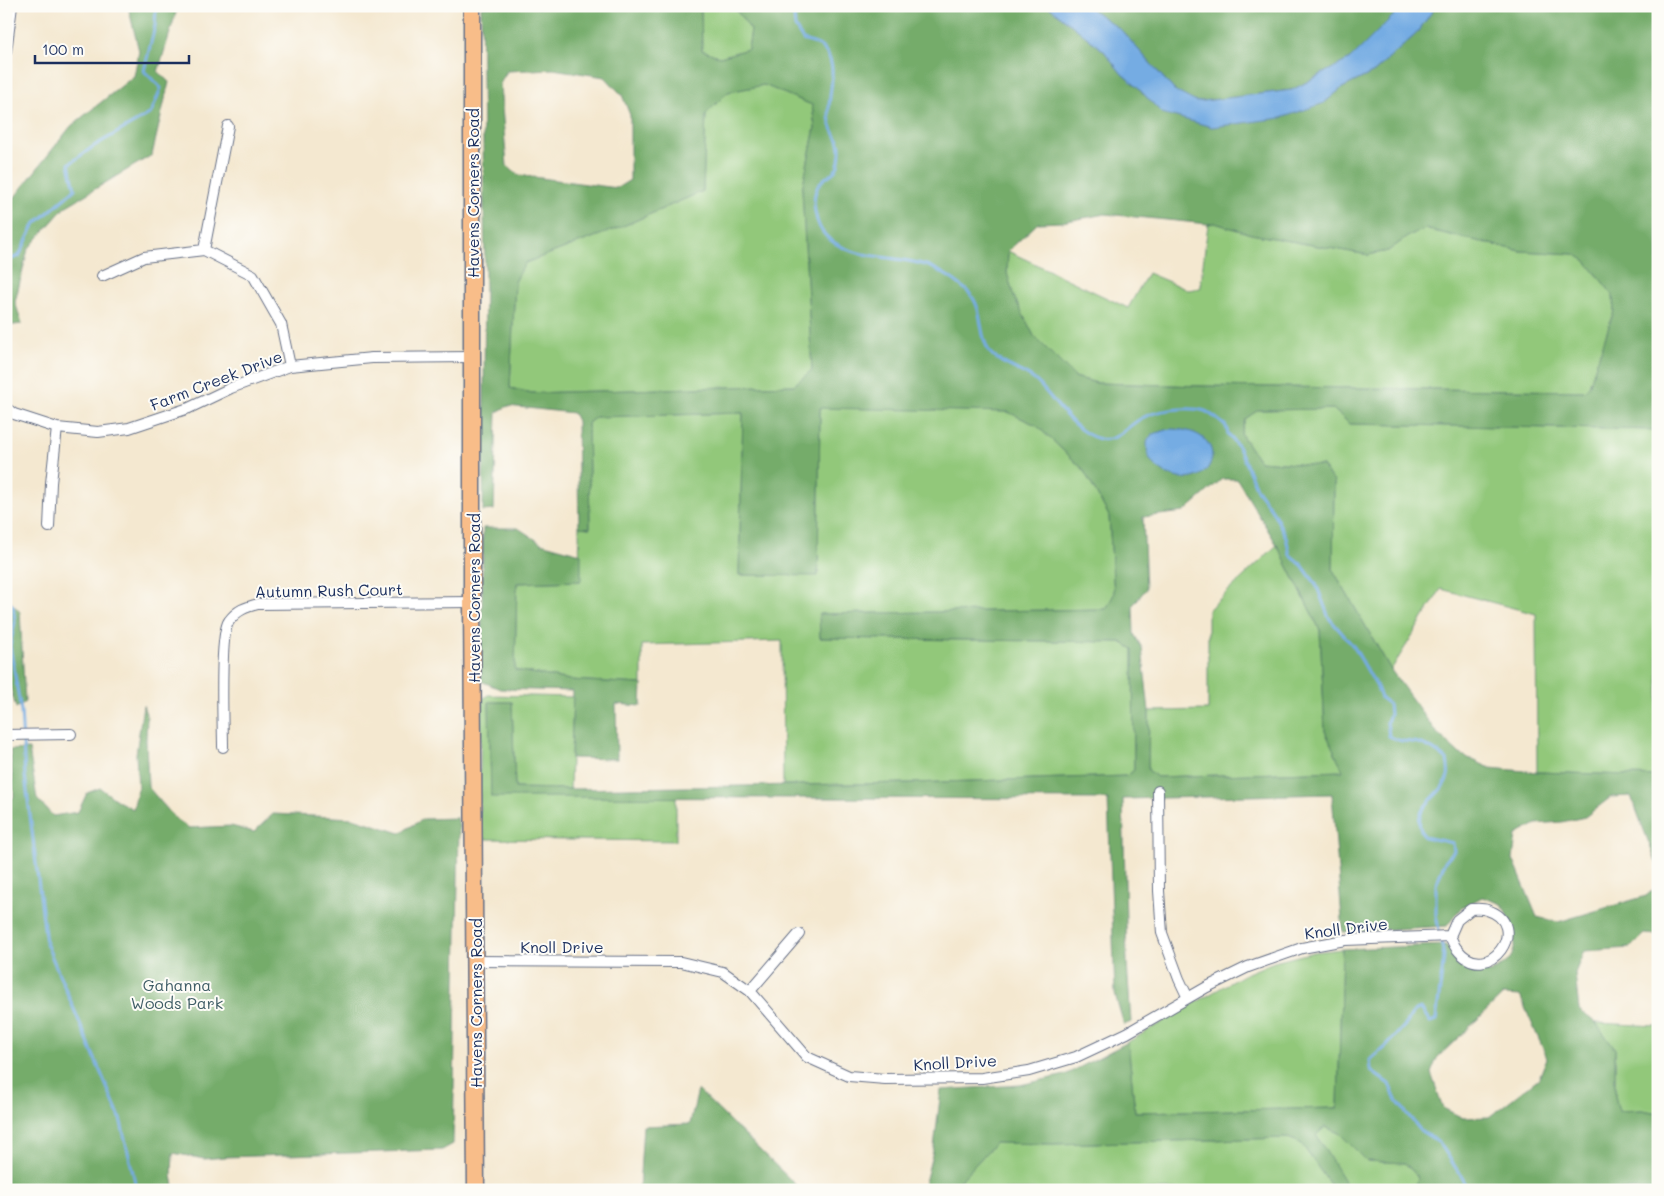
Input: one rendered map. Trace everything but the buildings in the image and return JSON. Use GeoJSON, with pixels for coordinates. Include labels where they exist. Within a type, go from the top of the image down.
{"type":"FeatureCollection","features":[{"type":"Feature","properties":{"kind":"main road","name":"Havens Corners Road"},"geometry":{"type":"LineString","coordinates":[[472,6],[472,602],[476,1190]]}},
{"type":"Feature","properties":{"kind":"street"},"geometry":{"type":"LineString","coordinates":[[6,52],[12,6]]}},
{"type":"Feature","properties":{"kind":"street"},"geometry":{"type":"LineString","coordinates":[[204,250],[228,126]]}},
{"type":"Feature","properties":{"kind":"street"},"geometry":{"type":"LineString","coordinates":[[102,276],[144,257],[204,250],[253,275],[281,324],[290,366]]}},
{"type":"Feature","properties":{"kind":"street","name":"Farm Creek Drive"},"geometry":{"type":"LineString","coordinates":[[6,408],[14,414],[57,428],[98,432],[129,428],[188,408],[231,388],[290,366],[372,358],[472,357]]}},
{"type":"Feature","properties":{"kind":"street"},"geometry":{"type":"LineString","coordinates":[[49,527],[51,483],[57,428]]}},
{"type":"Feature","properties":{"kind":"street","name":"Autumn Rush Court"},"geometry":{"type":"LineString","coordinates":[[223,747],[223,639],[228,622],[240,609],[258,604],[472,602]]}},
{"type":"Feature","properties":{"kind":"street"},"geometry":{"type":"LineString","coordinates":[[6,735],[71,734]]}},
{"type":"Feature","properties":{"kind":"street"},"geometry":{"type":"LineString","coordinates":[[1158,792],[1159,891],[1162,933],[1188,998]]}},
{"type":"Feature","properties":{"kind":"street"},"geometry":{"type":"LineString","coordinates":[[1486,909],[1499,916],[1505,926],[1507,937],[1504,948],[1495,957],[1483,962],[1471,960],[1458,950],[1450,936],[1457,920],[1471,910],[1486,909]]}},
{"type":"Feature","properties":{"kind":"street"},"geometry":{"type":"LineString","coordinates":[[750,991],[799,934]]}},
{"type":"Feature","properties":{"kind":"street","name":"Knoll Drive"},"geometry":{"type":"LineString","coordinates":[[474,961],[681,962],[723,972],[750,991],[807,1057],[849,1076],[885,1079],[982,1078],[1029,1071],[1076,1057],[1127,1033],[1188,998],[1248,967],[1302,948],[1345,940],[1450,936]]}},
{"type":"Feature","properties":{"kind":"green space"},"geometry":{"type":"Polygon","coordinates":[[[128,6],[178,6],[158,72],[169,82],[152,155],[65,207],[28,249],[15,302],[22,324],[6,326],[6,208],[71,126],[134,76],[139,51],[128,6]]]}},
{"type":"Feature","properties":{"kind":"green space"},"geometry":{"type":"Polygon","coordinates":[[[481,6],[536,6],[538,8],[557,6],[701,6],[702,50],[720,57],[748,49],[751,30],[733,6],[1048,6],[1104,51],[1122,74],[1162,113],[1324,103],[1342,88],[1374,72],[1416,34],[1436,6],[1647,6],[1658,14],[1658,430],[1350,424],[1333,409],[1258,410],[1245,419],[1241,434],[1259,461],[1322,466],[1334,482],[1333,570],[1391,670],[1436,732],[1460,754],[1490,768],[1537,772],[1658,776],[1658,867],[1631,796],[1611,797],[1585,817],[1562,822],[1536,824],[1516,835],[1513,859],[1537,917],[1558,922],[1646,896],[1658,886],[1658,935],[1644,934],[1630,948],[1584,951],[1575,973],[1579,1010],[1596,1023],[1615,1049],[1615,1096],[1619,1111],[1642,1110],[1658,1113],[1658,1190],[1415,1190],[1418,1177],[1405,1163],[1367,1161],[1339,1133],[1325,1127],[1316,1135],[1347,1186],[1340,1190],[1334,1190],[1301,1143],[1288,1138],[1052,1144],[995,1143],[952,1190],[923,1190],[934,1147],[941,1090],[1020,1085],[1065,1075],[1128,1042],[1135,1112],[1338,1108],[1342,949],[1446,945],[1469,967],[1490,973],[1507,962],[1512,956],[1514,949],[1513,933],[1502,904],[1482,897],[1460,909],[1447,926],[1343,932],[1332,794],[1123,799],[1127,963],[1131,1022],[1124,1025],[1115,994],[1108,799],[491,797],[489,702],[512,702],[515,788],[570,789],[912,783],[1127,776],[1134,770],[1133,649],[1121,642],[820,638],[819,614],[1106,609],[1114,594],[1109,516],[1083,469],[1036,425],[1008,412],[820,408],[818,576],[739,575],[743,413],[596,417],[588,423],[590,528],[579,527],[577,421],[573,413],[508,406],[497,412],[494,510],[483,511],[485,274],[481,6]],[[553,69],[507,71],[500,84],[507,166],[518,175],[617,188],[630,180],[630,115],[622,95],[605,77],[553,69]],[[764,85],[728,92],[706,114],[703,191],[621,227],[525,263],[515,282],[510,388],[532,393],[794,385],[812,370],[802,189],[815,128],[812,105],[764,85]],[[1105,214],[1062,222],[1038,223],[1008,251],[1007,273],[1014,297],[1034,336],[1075,377],[1096,383],[1584,391],[1589,386],[1614,311],[1613,295],[1585,260],[1574,254],[1521,251],[1425,229],[1410,235],[1388,251],[1368,255],[1251,234],[1215,223],[1208,224],[1105,214]],[[1222,479],[1184,512],[1143,517],[1146,589],[1133,605],[1134,634],[1142,648],[1149,711],[1148,770],[1157,777],[1343,771],[1325,731],[1320,630],[1277,545],[1237,479],[1222,479]],[[1503,995],[1437,1058],[1431,1073],[1443,1108],[1463,1118],[1489,1117],[1539,1078],[1547,1058],[1520,996],[1503,995]]]}},
{"type":"Feature","properties":{"kind":"green space"},"geometry":{"type":"Polygon","coordinates":[[[701,6],[733,6],[751,30],[748,49],[720,57],[702,50],[701,6]]]}},
{"type":"Feature","properties":{"kind":"green space"},"geometry":{"type":"Polygon","coordinates":[[[1087,6],[1400,6],[1395,14],[1350,59],[1292,90],[1195,102],[1175,91],[1121,30],[1087,6]]]}},
{"type":"Feature","properties":{"kind":"green space"},"geometry":{"type":"Polygon","coordinates":[[[764,85],[812,105],[815,128],[802,189],[812,370],[794,385],[532,393],[510,388],[515,282],[525,263],[621,227],[703,191],[706,114],[728,92],[764,85]]]}},
{"type":"Feature","properties":{"kind":"green space"},"geometry":{"type":"Polygon","coordinates":[[[1215,223],[1251,234],[1368,255],[1388,251],[1410,235],[1425,229],[1521,251],[1574,254],[1585,260],[1613,295],[1614,311],[1589,386],[1584,391],[1202,386],[1097,383],[1075,377],[1034,336],[1014,297],[1007,273],[1008,251],[1128,308],[1148,273],[1188,290],[1200,288],[1208,224],[1215,223]]]}},
{"type":"Feature","properties":{"kind":"green space"},"geometry":{"type":"Polygon","coordinates":[[[820,407],[1008,412],[1036,425],[1083,469],[1109,516],[1114,595],[1106,609],[820,614],[820,638],[1121,642],[1133,649],[1134,770],[1127,776],[783,785],[782,641],[642,645],[642,684],[570,680],[515,670],[517,583],[580,581],[579,527],[590,528],[588,423],[596,417],[743,413],[739,575],[818,575],[820,407]]]}},
{"type":"Feature","properties":{"kind":"green space"},"geometry":{"type":"Polygon","coordinates":[[[1333,409],[1350,424],[1658,430],[1658,776],[1537,772],[1536,614],[1441,589],[1391,670],[1333,570],[1334,482],[1322,466],[1259,461],[1241,434],[1245,419],[1258,410],[1333,409]]]}},
{"type":"Feature","properties":{"kind":"green space"},"geometry":{"type":"Polygon","coordinates":[[[483,528],[518,528],[541,543],[581,554],[581,581],[517,583],[515,670],[570,680],[642,684],[641,706],[616,704],[617,759],[571,758],[573,691],[500,689],[481,681],[483,528]]]}},
{"type":"Feature","properties":{"kind":"green space"},"geometry":{"type":"Polygon","coordinates":[[[1277,545],[1320,630],[1325,731],[1344,771],[1157,777],[1148,770],[1149,711],[1208,710],[1208,610],[1277,545]]]}},
{"type":"Feature","properties":{"kind":"green space"},"geometry":{"type":"Polygon","coordinates":[[[6,597],[20,612],[25,702],[16,708],[6,673],[6,597]]]}},
{"type":"Feature","properties":{"kind":"green space"},"geometry":{"type":"Polygon","coordinates":[[[488,695],[573,697],[570,789],[515,788],[512,702],[489,702],[491,796],[676,797],[676,841],[479,839],[481,700],[488,695]]]}},
{"type":"Feature","properties":{"kind":"green space","name":"Gahanna Woods Park"},"geometry":{"type":"Polygon","coordinates":[[[143,705],[147,717],[148,787],[175,818],[189,828],[231,826],[254,832],[273,814],[353,818],[400,833],[423,819],[457,818],[459,826],[453,1144],[442,1150],[204,1159],[173,1153],[172,1176],[175,1190],[6,1190],[6,802],[14,797],[10,750],[29,749],[37,799],[53,816],[78,812],[87,793],[100,788],[133,809],[138,788],[136,754],[143,705]]]}},
{"type":"Feature","properties":{"kind":"green space"},"geometry":{"type":"Polygon","coordinates":[[[1342,949],[1338,1108],[1135,1112],[1128,1042],[1243,975],[1274,962],[1314,952],[1342,949]]]}},
{"type":"Feature","properties":{"kind":"green space"},"geometry":{"type":"Polygon","coordinates":[[[1596,1023],[1658,1026],[1658,1113],[1642,1110],[1619,1111],[1615,1096],[1615,1049],[1596,1023]]]}},
{"type":"Feature","properties":{"kind":"green space"},"geometry":{"type":"Polygon","coordinates":[[[698,1090],[801,1190],[639,1190],[643,1126],[690,1124],[698,1090]]]}},
{"type":"Feature","properties":{"kind":"green space"},"geometry":{"type":"Polygon","coordinates":[[[1325,1127],[1339,1133],[1367,1161],[1405,1163],[1418,1177],[1415,1190],[1340,1190],[1346,1186],[1316,1135],[1325,1127]]]}},
{"type":"Feature","properties":{"kind":"green space"},"geometry":{"type":"Polygon","coordinates":[[[1288,1138],[1301,1143],[1334,1190],[952,1190],[995,1143],[1052,1144],[1288,1138]]]}},
{"type":"Feature","properties":{"kind":"water"},"geometry":{"type":"Polygon","coordinates":[[[1048,6],[1087,6],[1121,30],[1175,91],[1196,102],[1292,90],[1350,59],[1395,14],[1400,6],[1436,6],[1416,34],[1374,72],[1342,88],[1324,103],[1281,118],[1212,127],[1162,113],[1122,74],[1104,51],[1048,6]]]}},
{"type":"Feature","properties":{"kind":"water"},"geometry":{"type":"Polygon","coordinates":[[[1170,429],[1192,432],[1206,440],[1211,451],[1211,462],[1204,472],[1193,478],[1177,478],[1159,469],[1150,460],[1148,439],[1153,434],[1170,429]]]}},
{"type":"Feature","properties":{"kind":"waterway"},"geometry":{"type":"LineString","coordinates":[[6,261],[19,256],[34,225],[75,189],[69,164],[94,146],[151,113],[161,88],[144,71],[155,26],[156,6]]}},
{"type":"Feature","properties":{"kind":"waterway"},"geometry":{"type":"LineString","coordinates":[[793,6],[795,27],[803,40],[820,46],[827,53],[831,62],[832,82],[829,113],[830,122],[839,143],[840,153],[838,166],[834,172],[820,183],[815,196],[815,212],[823,233],[838,245],[849,250],[861,254],[910,261],[928,266],[948,276],[960,285],[974,300],[983,337],[993,356],[1036,381],[1073,423],[1090,436],[1106,440],[1117,436],[1148,415],[1182,409],[1205,411],[1226,426],[1228,434],[1239,448],[1257,490],[1272,510],[1286,537],[1290,555],[1302,565],[1316,584],[1329,618],[1354,647],[1377,687],[1381,698],[1389,704],[1390,714],[1387,722],[1389,736],[1426,746],[1447,760],[1448,776],[1439,791],[1422,810],[1420,818],[1420,826],[1424,837],[1453,843],[1454,851],[1445,861],[1436,885],[1436,915],[1444,956],[1436,1020],[1430,1022],[1421,1008],[1414,1011],[1407,1023],[1370,1060],[1371,1071],[1389,1084],[1396,1100],[1421,1131],[1439,1142],[1463,1179],[1466,1190]]}},
{"type":"Feature","properties":{"kind":"waterway"},"geometry":{"type":"LineString","coordinates":[[6,600],[13,606],[15,622],[10,646],[21,711],[25,775],[46,943],[120,1118],[137,1190]]}}]}
